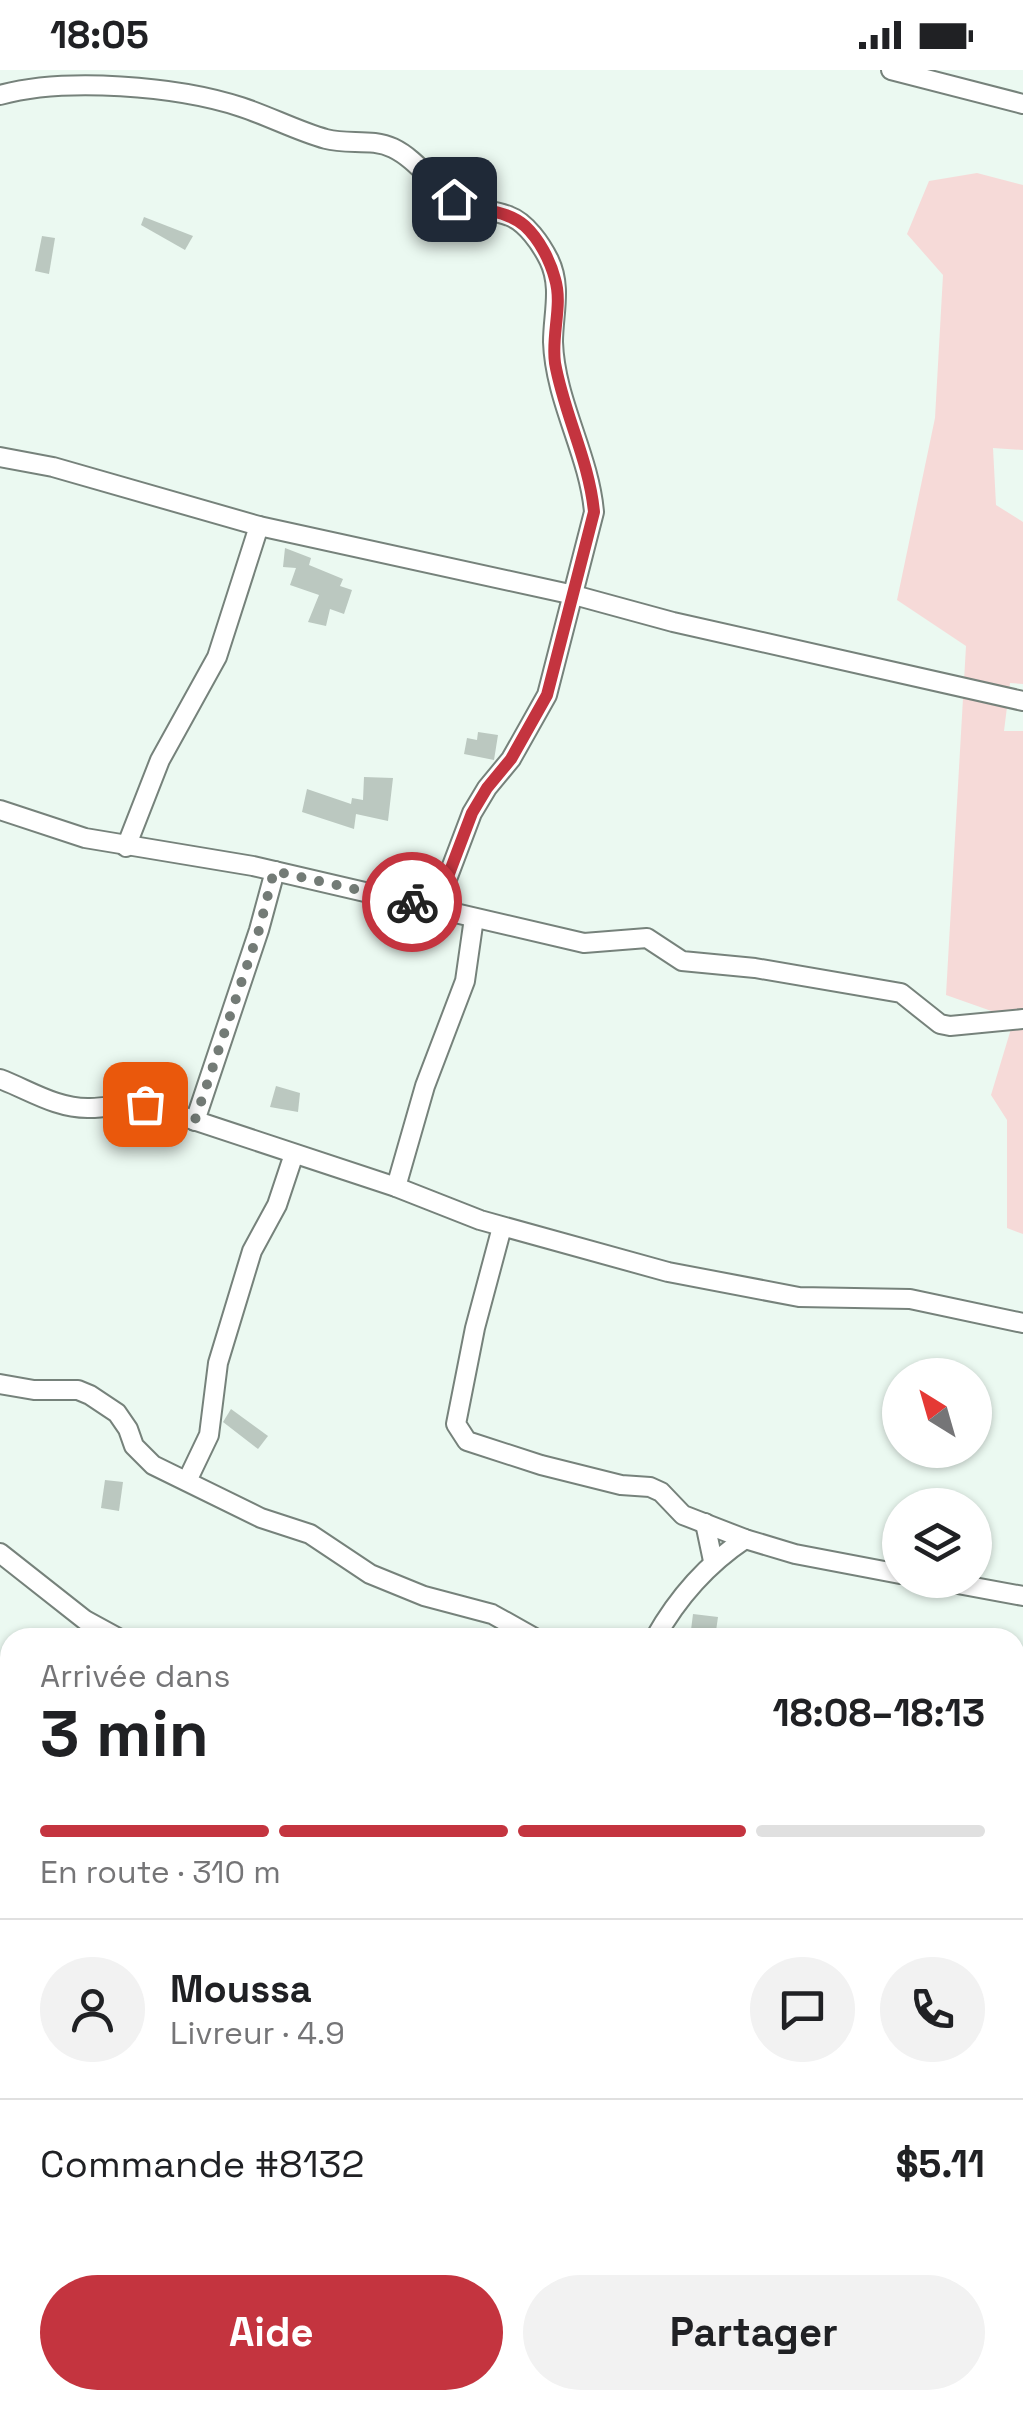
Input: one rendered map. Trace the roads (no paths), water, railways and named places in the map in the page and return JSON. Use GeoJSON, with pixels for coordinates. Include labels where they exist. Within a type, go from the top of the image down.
{"type":"FeatureCollection","features":[{"type":"Feature","properties":{"kind":"street"},"geometry":{"type":"LineString","coordinates":[[892,70],[1023,104]]}},
{"type":"Feature","properties":{"kind":"street"},"geometry":{"type":"LineString","coordinates":[[0,95],[82,87],[164,88],[251,110],[326,139],[386,145],[398,150],[454,199],[470,208],[510,216],[526,227],[549,259],[557,284],[555,364],[592,484],[594,512],[547,695],[519,747],[472,813],[436,908]]}},
{"type":"Feature","properties":{"kind":"street"},"geometry":{"type":"LineString","coordinates":[[0,458],[53,467],[259,526],[574,594],[673,622],[1023,701]]}},
{"type":"Feature","properties":{"kind":"street"},"geometry":{"type":"LineString","coordinates":[[126,846],[160,760],[217,656],[259,526]]}},
{"type":"Feature","properties":{"kind":"street"},"geometry":{"type":"LineString","coordinates":[[0,810],[85,838],[274,871],[584,943],[647,938],[682,961],[755,968],[902,994],[940,1024],[1023,1019]]}},
{"type":"Feature","properties":{"kind":"street"},"geometry":{"type":"LineString","coordinates":[[195,1120],[259,930],[274,871]]}},
{"type":"Feature","properties":{"kind":"street"},"geometry":{"type":"LineString","coordinates":[[396,1187],[425,1086],[465,981],[474,918]]}},
{"type":"Feature","properties":{"kind":"street"},"geometry":{"type":"LineString","coordinates":[[0,1079],[29,1094],[86,1109],[128,1102],[145,1104],[396,1187],[502,1227],[668,1272],[798,1297],[910,1299],[1023,1322]]}},
{"type":"Feature","properties":{"kind":"street"},"geometry":{"type":"LineString","coordinates":[[187,1481],[209,1436],[218,1363],[252,1251],[277,1205],[294,1154]]}},
{"type":"Feature","properties":{"kind":"street"},"geometry":{"type":"LineString","coordinates":[[502,1227],[456,1424],[467,1441],[621,1485],[650,1487],[683,1515],[745,1540],[882,1571]]}},
{"type":"Feature","properties":{"kind":"street"},"geometry":{"type":"LineString","coordinates":[[0,1384],[34,1390],[78,1390],[118,1413],[134,1446],[153,1465],[261,1518],[310,1534],[370,1574],[424,1596],[492,1614],[517,1628]]}},
{"type":"Feature","properties":{"kind":"street"},"geometry":{"type":"LineString","coordinates":[[704,1523],[713,1561]]}},
{"type":"Feature","properties":{"kind":"street"},"geometry":{"type":"LineString","coordinates":[[661,1628],[713,1561],[745,1540]]}},
{"type":"Feature","properties":{"kind":"street"},"geometry":{"type":"LineString","coordinates":[[0,1553],[100,1628]]}},
{"type":"Feature","properties":{"kind":"street"},"geometry":{"type":"LineString","coordinates":[[992,1590],[1023,1596]]}}]}
